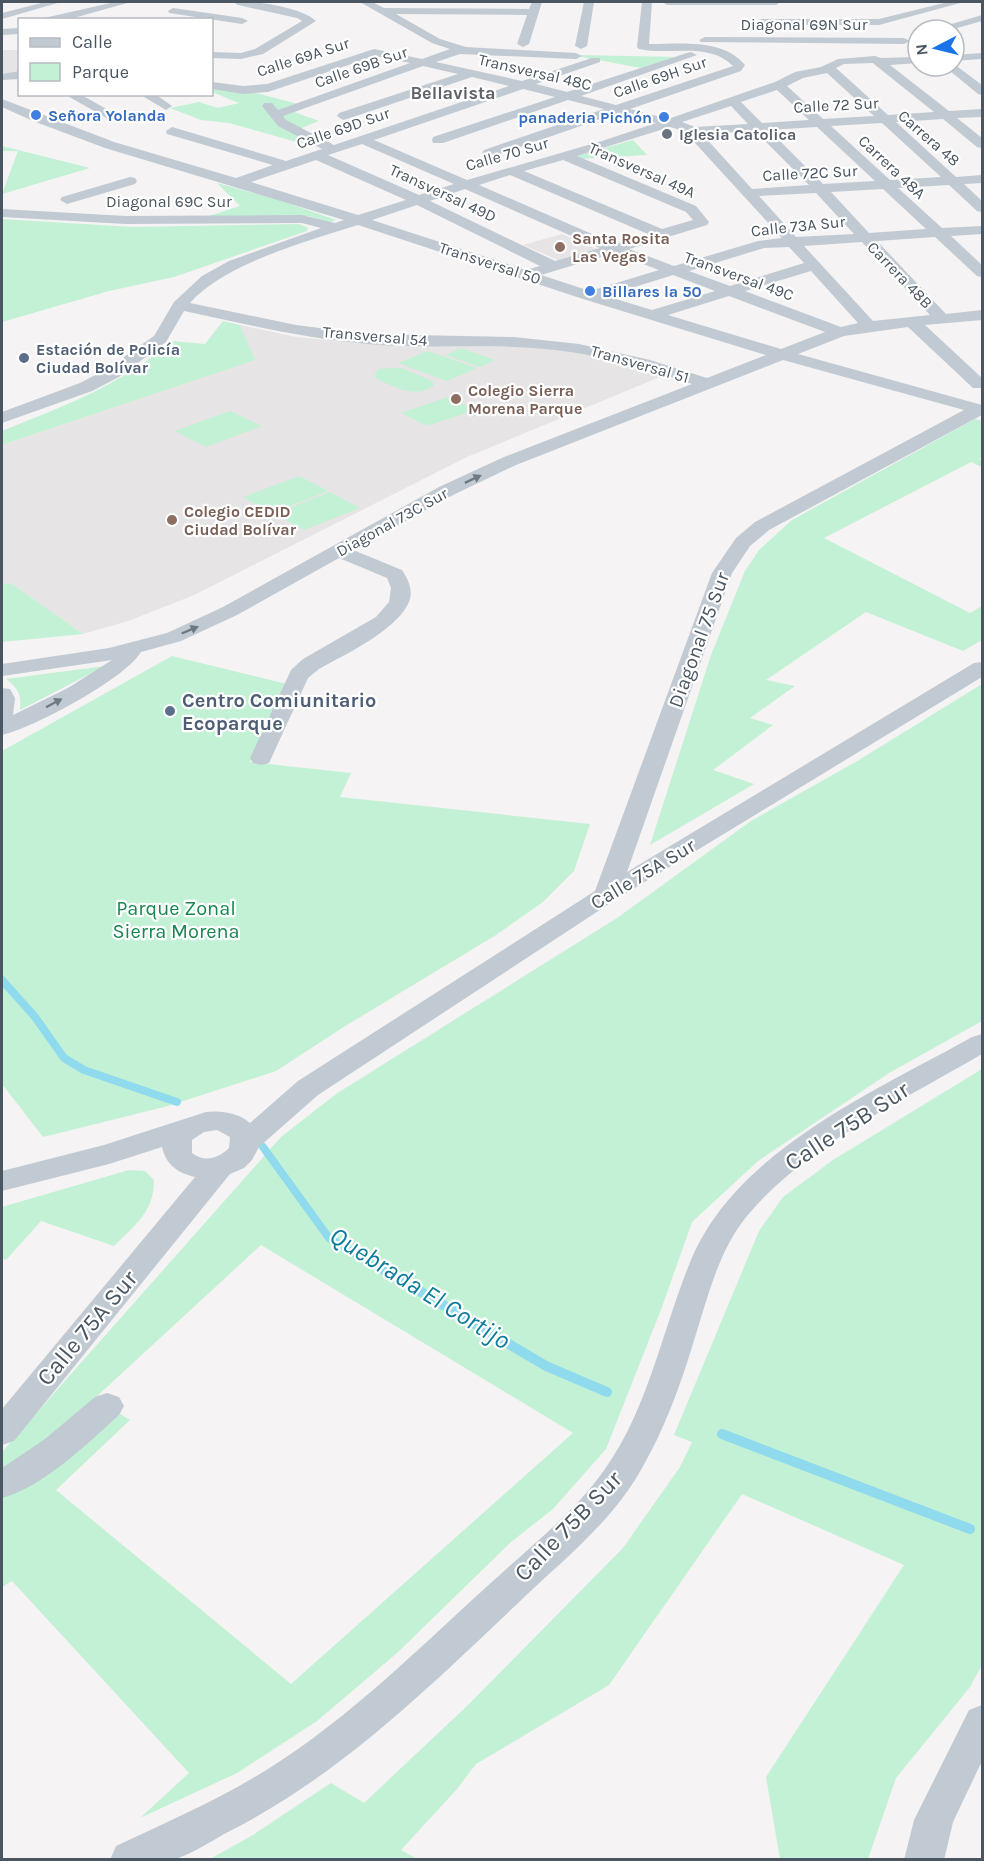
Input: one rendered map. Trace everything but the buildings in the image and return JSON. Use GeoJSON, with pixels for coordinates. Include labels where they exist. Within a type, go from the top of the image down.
{"type":"FeatureCollection","features":[{"type":"Feature","properties":{"kind":"street"},"geometry":{"type":"LineString","coordinates":[[5,13],[56,2]]}},
{"type":"Feature","properties":{"kind":"street"},"geometry":{"type":"LineString","coordinates":[[54,18],[126,2]]}},
{"type":"Feature","properties":{"kind":"street"},"geometry":{"type":"LineString","coordinates":[[213,55],[251,55],[259,52],[307,25],[309,19],[238,2]]}},
{"type":"Feature","properties":{"kind":"street"},"geometry":{"type":"LineString","coordinates":[[365,2],[408,26],[459,50],[547,69]]}},
{"type":"Feature","properties":{"kind":"street"},"geometry":{"type":"LineString","coordinates":[[459,50],[579,51],[589,2]]}},
{"type":"Feature","properties":{"kind":"street"},"geometry":{"type":"LineString","coordinates":[[647,2],[643,47],[706,40]]}},
{"type":"Feature","properties":{"kind":"street"},"geometry":{"type":"LineString","coordinates":[[667,2],[703,7],[776,2]]}},
{"type":"Feature","properties":{"kind":"street"},"geometry":{"type":"LineString","coordinates":[[763,2],[761,22],[764,40]]}},
{"type":"Feature","properties":{"kind":"street"},"geometry":{"type":"LineString","coordinates":[[761,22],[877,17],[924,6],[959,2]]}},
{"type":"Feature","properties":{"kind":"street"},"geometry":{"type":"LineString","coordinates":[[379,11],[535,7]]}},
{"type":"Feature","properties":{"kind":"street"},"geometry":{"type":"LineString","coordinates":[[523,45],[523,26],[535,7]]}},
{"type":"Feature","properties":{"kind":"street"},"geometry":{"type":"LineString","coordinates":[[227,31],[242,21],[269,9]]}},
{"type":"Feature","properties":{"kind":"street"},"geometry":{"type":"LineString","coordinates":[[173,11],[242,21]]}},
{"type":"Feature","properties":{"kind":"street"},"geometry":{"type":"LineString","coordinates":[[5,13],[29,18]]}},
{"type":"Feature","properties":{"kind":"street"},"geometry":{"type":"LineString","coordinates":[[70,16],[91,18]]}},
{"type":"Feature","properties":{"kind":"street"},"geometry":{"type":"LineString","coordinates":[[877,17],[906,34]]}},
{"type":"Feature","properties":{"kind":"street"},"geometry":{"type":"LineString","coordinates":[[819,18],[821,40]]}},
{"type":"Feature","properties":{"kind":"street"},"geometry":{"type":"LineString","coordinates":[[966,26],[982,18]]}},
{"type":"Feature","properties":{"kind":"street"},"geometry":{"type":"LineString","coordinates":[[408,26],[430,26]]}},
{"type":"Feature","properties":{"kind":"street"},"geometry":{"type":"LineString","coordinates":[[2,32],[18,31]]}},
{"type":"Feature","properties":{"kind":"street","name":"Diagonal 69N Sur"},"geometry":{"type":"LineString","coordinates":[[706,40],[906,37]]}},
{"type":"Feature","properties":{"kind":"street"},"geometry":{"type":"LineString","coordinates":[[427,137],[568,96],[706,40]]}},
{"type":"Feature","properties":{"kind":"street","name":"Calle 69H Sur"},"geometry":{"type":"LineString","coordinates":[[531,165],[484,152],[728,72],[739,65],[706,40]]}},
{"type":"Feature","properties":{"kind":"street","name":"Calle 70 Sur"},"geometry":{"type":"LineString","coordinates":[[2,418],[86,387],[113,373],[160,339],[180,305],[199,285],[228,267],[336,227],[464,185],[670,123],[781,84],[829,62],[876,60],[874,56],[906,40]]}},
{"type":"Feature","properties":{"kind":"street","name":"Calle 69B Sur"},"geometry":{"type":"LineString","coordinates":[[333,149],[270,114],[459,50]]}},
{"type":"Feature","properties":{"kind":"street","name":"Transversal 48C"},"geometry":{"type":"LineString","coordinates":[[374,52],[568,96],[690,129]]}},
{"type":"Feature","properties":{"kind":"street","name":"Calle 69A Sur"},"geometry":{"type":"LineString","coordinates":[[213,85],[243,90],[268,88],[374,52]]}},
{"type":"Feature","properties":{"kind":"street"},"geometry":{"type":"LineString","coordinates":[[722,52],[746,54]]}},
{"type":"Feature","properties":{"kind":"street"},"geometry":{"type":"LineString","coordinates":[[966,57],[982,56]]}},
{"type":"Feature","properties":{"kind":"street","name":"Calle 69D Sur"},"geometry":{"type":"LineString","coordinates":[[237,182],[596,60]]}},
{"type":"Feature","properties":{"kind":"street"},"geometry":{"type":"LineString","coordinates":[[876,60],[906,60]]}},
{"type":"Feature","properties":{"kind":"street"},"geometry":{"type":"LineString","coordinates":[[876,60],[982,144]]}},
{"type":"Feature","properties":{"kind":"street","name":"Carrera 48"},"geometry":{"type":"LineString","coordinates":[[829,62],[882,118],[982,208]]}},
{"type":"Feature","properties":{"kind":"street"},"geometry":{"type":"LineString","coordinates":[[728,72],[781,84]]}},
{"type":"Feature","properties":{"kind":"street"},"geometry":{"type":"LineString","coordinates":[[343,116],[470,74]]}},
{"type":"Feature","properties":{"kind":"street"},"geometry":{"type":"LineString","coordinates":[[2,77],[18,75]]}},
{"type":"Feature","properties":{"kind":"street"},"geometry":{"type":"LineString","coordinates":[[965,78],[982,91]]}},
{"type":"Feature","properties":{"kind":"street","name":"Carrera 48A"},"geometry":{"type":"LineString","coordinates":[[781,84],[982,273]]}},
{"type":"Feature","properties":{"kind":"street"},"geometry":{"type":"LineString","coordinates":[[74,96],[116,118]]}},
{"type":"Feature","properties":{"kind":"street"},"geometry":{"type":"LineString","coordinates":[[148,96],[166,106]]}},
{"type":"Feature","properties":{"kind":"street","name":"Carrera 48B"},"geometry":{"type":"LineString","coordinates":[[733,101],[820,189],[942,319]]}},
{"type":"Feature","properties":{"kind":"street","name":"Transversal 50"},"geometry":{"type":"LineString","coordinates":[[2,103],[33,118],[86,136],[359,220],[588,296],[780,354],[981,410]]}},
{"type":"Feature","properties":{"kind":"street","name":"Calle 72 Sur"},"geometry":{"type":"LineString","coordinates":[[690,129],[982,112]]}},
{"type":"Feature","properties":{"kind":"street"},"geometry":{"type":"LineString","coordinates":[[395,128],[459,146]]}},
{"type":"Feature","properties":{"kind":"street"},"geometry":{"type":"LineString","coordinates":[[690,129],[869,326]]}},
{"type":"Feature","properties":{"kind":"street"},"geometry":{"type":"LineString","coordinates":[[172,131],[309,172]]}},
{"type":"Feature","properties":{"kind":"street","name":"Transversal 49C"},"geometry":{"type":"LineString","coordinates":[[362,139],[614,248],[840,332]]}},
{"type":"Feature","properties":{"kind":"street","name":"Transversal 49D"},"geometry":{"type":"LineString","coordinates":[[316,155],[419,201],[553,266]]}},
{"type":"Feature","properties":{"kind":"street","name":"Transversal 49A"},"geometry":{"type":"LineString","coordinates":[[565,156],[691,209],[702,222],[661,234]]}},
{"type":"Feature","properties":{"kind":"street"},"geometry":{"type":"LineString","coordinates":[[511,171],[661,234]]}},
{"type":"Feature","properties":{"kind":"street"},"geometry":{"type":"LineString","coordinates":[[331,178],[377,191]]}},
{"type":"Feature","properties":{"kind":"street","name":"Calle 72C Sur"},"geometry":{"type":"LineString","coordinates":[[748,193],[982,179]]}},
{"type":"Feature","properties":{"kind":"street"},"geometry":{"type":"LineString","coordinates":[[126,220],[67,200],[130,181]]}},
{"type":"Feature","properties":{"kind":"street","name":"Diagonal 69C Sur"},"geometry":{"type":"LineString","coordinates":[[2,213],[126,220],[302,219],[336,227]]}},
{"type":"Feature","properties":{"kind":"street","name":"Calle 73A Sur"},"geometry":{"type":"LineString","coordinates":[[588,296],[763,244],[982,230]]}},
{"type":"Feature","properties":{"kind":"street"},"geometry":{"type":"LineString","coordinates":[[525,275],[661,234]]}},
{"type":"Feature","properties":{"kind":"street"},"geometry":{"type":"LineString","coordinates":[[651,315],[813,265]]}},
{"type":"Feature","properties":{"kind":"street","name":"Transversal 54"},"geometry":{"type":"LineString","coordinates":[[180,305],[273,325],[369,339],[532,343],[573,347]]}},
{"type":"Feature","properties":{"kind":"street","name":"Diagonal 73C Sur"},"geometry":{"type":"LineString","coordinates":[[2,657],[174,637],[205,624],[446,492],[510,461],[840,332],[869,326],[982,315]]}},
{"type":"Feature","properties":{"kind":"street","name":"Carrera 48B"},"geometry":{"type":"LineString","coordinates":[[912,322],[979,384]]}},
{"type":"Feature","properties":{"kind":"street","name":"Transversal 51"},"geometry":{"type":"LineString","coordinates":[[573,347],[612,354],[707,384]]}},
{"type":"Feature","properties":{"kind":"street","name":"Diagonal 73C Sur"},"geometry":{"type":"LineString","coordinates":[[2,670],[70,662],[132,642],[199,609],[476,460],[760,348]]}},
{"type":"Feature","properties":{"kind":"street","name":"Diagonal 75 Sur"},"geometry":{"type":"LineString","coordinates":[[606,896],[722,573],[733,554],[762,526],[981,410]]}},
{"type":"Feature","properties":{"kind":"street"},"geometry":{"type":"LineString","coordinates":[[261,758],[299,675],[311,664],[383,621],[399,603],[401,588],[395,574],[338,551]]}},
{"type":"Feature","properties":{"kind":"street"},"geometry":{"type":"LineString","coordinates":[[2,728],[107,675],[130,658],[132,642]]}},
{"type":"Feature","properties":{"kind":"street","name":"Calle 75A Sur"},"geometry":{"type":"LineString","coordinates":[[247,1141],[308,1088],[606,896],[982,668]]}},
{"type":"Feature","properties":{"kind":"street"},"geometry":{"type":"LineString","coordinates":[[2,694],[4,698],[2,715]]}},
{"type":"Feature","properties":{"kind":"street","name":"Calle 75B Sur"},"geometry":{"type":"LineString","coordinates":[[130,1860],[226,1814],[316,1759],[398,1691],[563,1538],[600,1499],[629,1462],[651,1417],[705,1264],[723,1226],[742,1202],[777,1170],[820,1140],[876,1104],[982,1043]]}},
{"type":"Feature","properties":{"kind":"street","name":"Calle 75A Sur"},"geometry":{"type":"LineString","coordinates":[[218,1120],[258,1109],[308,1088]]}},
{"type":"Feature","properties":{"kind":"street"},"geometry":{"type":"LineString","coordinates":[[2,1181],[109,1154],[184,1149],[208,1169],[220,1167],[240,1157],[247,1141],[244,1133],[238,1127],[218,1120],[206,1121],[184,1149]]}},
{"type":"Feature","properties":{"kind":"street","name":"Calle 75A Sur"},"geometry":{"type":"LineString","coordinates":[[173,1224],[184,1149]]}},
{"type":"Feature","properties":{"kind":"street","name":"Calle 75A Sur"},"geometry":{"type":"LineString","coordinates":[[2,1432],[220,1167]]}},
{"type":"Feature","properties":{"kind":"street"},"geometry":{"type":"LineString","coordinates":[[2,1484],[30,1469],[68,1442],[107,1406]]}},
{"type":"Feature","properties":{"kind":"street"},"geometry":{"type":"LineString","coordinates":[[924,1860],[934,1820],[982,1722]]}},
{"type":"Feature","properties":{"kind":"shaded area"},"geometry":{"type":"Polygon","coordinates":[[[2,50],[18,50],[18,73],[2,74],[2,50]]]}},
{"type":"Feature","properties":{"kind":"shaded area","name":"Santa Rosita Las Vegas"},"geometry":{"type":"Polygon","coordinates":[[[562,234],[597,249],[558,260],[523,245],[562,234]]]}},
{"type":"Feature","properties":{"kind":"shaded area","name":"Colegio CEDID Ciudad Bolívar"},"geometry":{"type":"Polygon","coordinates":[[[240,325],[296,337],[361,343],[558,348],[601,355],[667,374],[467,457],[192,596],[128,621],[83,634],[12,584],[2,583],[2,445],[254,360],[240,325]]]}},
{"type":"Feature","properties":{"kind":"green space"},"geometry":{"type":"Polygon","coordinates":[[[576,56],[675,57],[641,68],[576,56]]]}},
{"type":"Feature","properties":{"kind":"green space"},"geometry":{"type":"Polygon","coordinates":[[[213,89],[248,91],[298,104],[286,109],[319,121],[299,129],[313,143],[311,146],[229,123],[201,120],[170,108],[199,102],[218,108],[239,103],[213,92],[213,89]]]}},
{"type":"Feature","properties":{"kind":"green space"},"geometry":{"type":"Polygon","coordinates":[[[633,140],[647,155],[579,159],[573,157],[633,140]]]}},
{"type":"Feature","properties":{"kind":"green space"},"geometry":{"type":"Polygon","coordinates":[[[2,146],[90,168],[2,194],[18,151],[2,151],[2,146]]]}},
{"type":"Feature","properties":{"kind":"green space"},"geometry":{"type":"Polygon","coordinates":[[[217,183],[279,200],[336,220],[330,222],[308,216],[206,217],[240,206],[217,183]]]}},
{"type":"Feature","properties":{"kind":"green space"},"geometry":{"type":"Polygon","coordinates":[[[2,219],[132,227],[299,224],[308,228],[307,231],[174,277],[109,291],[2,322],[2,219]]]}},
{"type":"Feature","properties":{"kind":"green space"},"geometry":{"type":"Polygon","coordinates":[[[223,321],[240,325],[255,360],[2,445],[2,431],[91,394],[132,371],[172,341],[205,344],[223,321]]]}},
{"type":"Feature","properties":{"kind":"green space"},"geometry":{"type":"Polygon","coordinates":[[[461,348],[495,360],[480,367],[446,355],[461,348]]]}},
{"type":"Feature","properties":{"kind":"green space"},"geometry":{"type":"Polygon","coordinates":[[[428,351],[477,368],[447,381],[398,363],[428,351]]]}},
{"type":"Feature","properties":{"kind":"green space"},"geometry":{"type":"Polygon","coordinates":[[[402,368],[432,381],[434,385],[420,391],[412,391],[397,388],[375,378],[379,369],[402,368]]]}},
{"type":"Feature","properties":{"kind":"green space"},"geometry":{"type":"Polygon","coordinates":[[[448,397],[475,410],[427,426],[401,413],[448,397]]]}},
{"type":"Feature","properties":{"kind":"green space"},"geometry":{"type":"Polygon","coordinates":[[[230,411],[262,426],[206,447],[175,431],[230,411]]]}},
{"type":"Feature","properties":{"kind":"green space"},"geometry":{"type":"Polygon","coordinates":[[[975,419],[982,421],[982,457],[979,459],[982,460],[982,467],[971,462],[824,538],[970,613],[982,606],[982,640],[963,651],[866,612],[766,680],[795,686],[750,718],[773,725],[713,770],[754,784],[650,845],[711,655],[745,571],[759,550],[792,520],[975,419]]]}},
{"type":"Feature","properties":{"kind":"green space"},"geometry":{"type":"Polygon","coordinates":[[[299,476],[328,491],[272,513],[243,497],[299,476]]]}},
{"type":"Feature","properties":{"kind":"green space"},"geometry":{"type":"Polygon","coordinates":[[[330,492],[360,508],[304,530],[274,514],[330,492]]]}},
{"type":"Feature","properties":{"kind":"green space"},"geometry":{"type":"Polygon","coordinates":[[[2,583],[12,584],[83,634],[2,642],[2,583]]]}},
{"type":"Feature","properties":{"kind":"green space","name":"Parque Zonal Sierra Morena"},"geometry":{"type":"Polygon","coordinates":[[[172,656],[287,684],[250,762],[351,773],[340,797],[590,824],[574,871],[543,902],[496,935],[342,1028],[276,1071],[168,1106],[43,1137],[2,1084],[2,751],[172,656]]]}},
{"type":"Feature","properties":{"kind":"green space"},"geometry":{"type":"Polygon","coordinates":[[[105,666],[20,710],[18,692],[6,679],[105,666]]]}},
{"type":"Feature","properties":{"kind":"green space"},"geometry":{"type":"Polygon","coordinates":[[[982,684],[982,1021],[889,1073],[758,1161],[692,1222],[662,1307],[606,1449],[553,1509],[511,1542],[397,1653],[317,1721],[237,1773],[140,1818],[189,1773],[12,1581],[2,1587],[2,1452],[281,1137],[336,1094],[617,918],[751,821],[859,760],[982,684]],[[261,1245],[95,1398],[130,1420],[56,1490],[291,1684],[573,1433],[261,1245]]]}},
{"type":"Feature","properties":{"kind":"green space"},"geometry":{"type":"Polygon","coordinates":[[[982,1069],[982,1665],[970,1687],[896,1778],[868,1859],[780,1859],[766,1777],[904,1565],[742,1494],[609,1685],[476,1764],[457,1789],[401,1850],[417,1859],[210,1859],[253,1835],[331,1783],[364,1803],[468,1705],[623,1548],[680,1467],[692,1442],[674,1435],[759,1231],[783,1197],[833,1160],[982,1069]]]}},
{"type":"Feature","properties":{"kind":"green space"},"geometry":{"type":"Polygon","coordinates":[[[129,1170],[145,1171],[154,1180],[153,1191],[151,1201],[142,1217],[114,1246],[41,1221],[6,1260],[2,1258],[2,1207],[129,1170]]]}},
{"type":"Feature","properties":{"kind":"waterway","name":"Quebrada El Cortijo"},"geometry":{"type":"LineString","coordinates":[[2,980],[35,1017],[64,1058],[84,1070],[177,1102]]}},
{"type":"Feature","properties":{"kind":"waterway","name":"Quebrada El Cortijo"},"geometry":{"type":"LineString","coordinates":[[263,1147],[329,1238],[386,1272]]}},
{"type":"Feature","properties":{"kind":"waterway","name":"Quebrada El Cortijo"},"geometry":{"type":"LineString","coordinates":[[384,1270],[546,1366],[607,1392]]}},
{"type":"Feature","properties":{"kind":"waterway","name":"Quebrada El Cortijo"},"geometry":{"type":"LineString","coordinates":[[722,1434],[970,1529]]}},
{"type":"Feature","properties":{"kind":"place","name":"Señora Yolanda"},"geometry":{"type":"Point","coordinates":[36,115]}},
{"type":"Feature","properties":{"kind":"place","name":"panaderia Pichón"},"geometry":{"type":"Point","coordinates":[664,117]}},
{"type":"Feature","properties":{"kind":"place","name":"Iglesia Catolica"},"geometry":{"type":"Point","coordinates":[667,134]}},
{"type":"Feature","properties":{"kind":"place","name":"Santa Rosita Las Vegas"},"geometry":{"type":"Point","coordinates":[560,247]}},
{"type":"Feature","properties":{"kind":"place","name":"Billares la 50"},"geometry":{"type":"Point","coordinates":[590,291]}},
{"type":"Feature","properties":{"kind":"place","name":"Estación de Policía Ciudad Bolívar"},"geometry":{"type":"Point","coordinates":[24,358]}},
{"type":"Feature","properties":{"kind":"place","name":"Colegio Sierra Morena Parque"},"geometry":{"type":"Point","coordinates":[456,399]}},
{"type":"Feature","properties":{"kind":"place","name":"Colegio CEDID Ciudad Bolívar"},"geometry":{"type":"Point","coordinates":[172,520]}},
{"type":"Feature","properties":{"kind":"place","name":"Centro Comiunitario Ecoparque"},"geometry":{"type":"Point","coordinates":[170,711]}},
{"type":"Feature","properties":{"kind":"district","name":"Bellavista"},"geometry":{"type":"Point","coordinates":[453,93]}}]}
